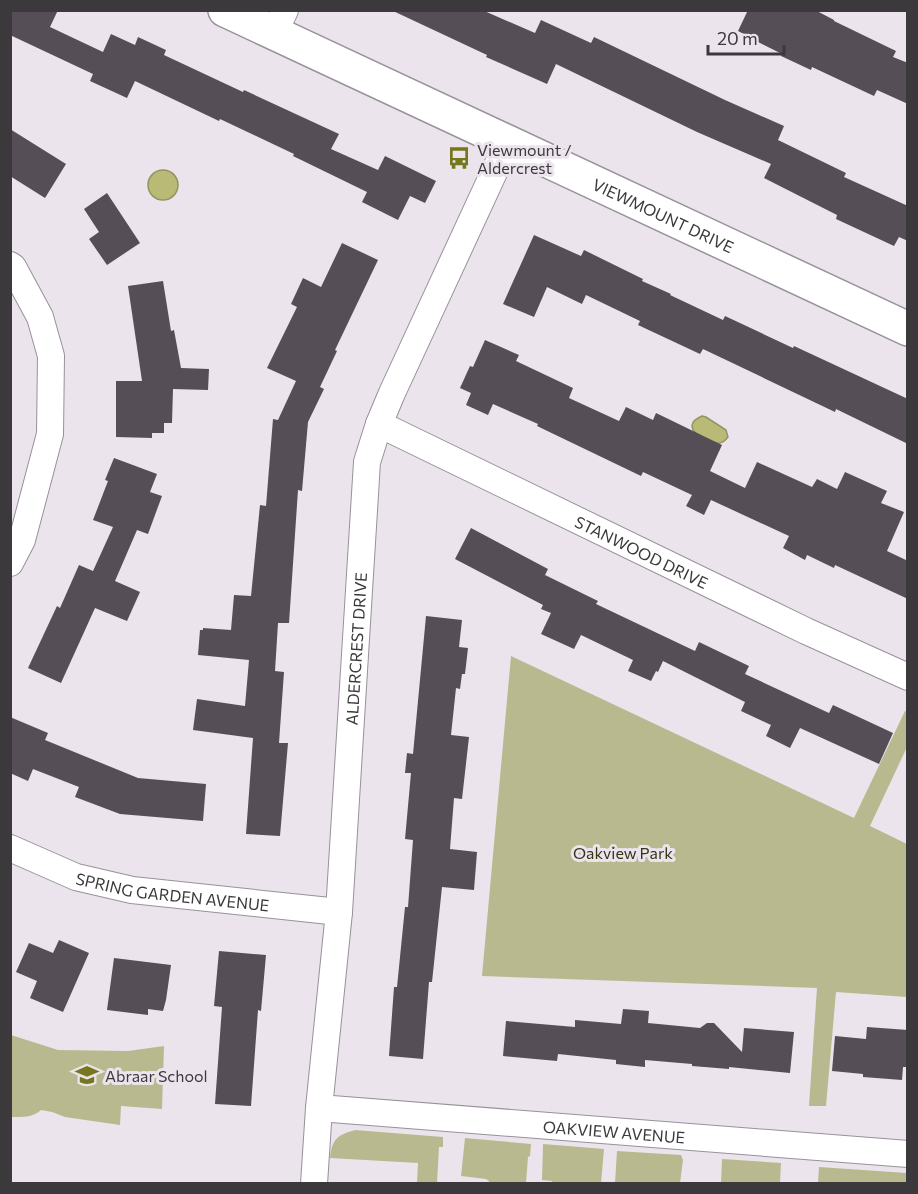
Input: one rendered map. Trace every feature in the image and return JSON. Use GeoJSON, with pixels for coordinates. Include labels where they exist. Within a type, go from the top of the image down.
{"type":"FeatureCollection","features":[{"type":"Feature","properties":{"kind":"street","name":"VIEWMOUNT DRIVE"},"geometry":{"type":"LineString","coordinates":[[225,10],[280,22],[507,142],[908,328]]}},
{"type":"Feature","properties":{"kind":"street","name":"ALDERCREST DRIVE"},"geometry":{"type":"LineString","coordinates":[[314,1184],[319,1108],[339,912],[367,462],[392,393],[507,142]]}},
{"type":"Feature","properties":{"kind":"street"},"geometry":{"type":"LineString","coordinates":[[10,265],[14,267],[40,317],[51,357],[50,434],[22,540],[10,563]]}},
{"type":"Feature","properties":{"kind":"street","name":"STANWOOD DRIVE"},"geometry":{"type":"LineString","coordinates":[[379,424],[796,626],[908,677]]}},
{"type":"Feature","properties":{"kind":"street","name":"SPRING GARDEN AVENUE"},"geometry":{"type":"LineString","coordinates":[[10,848],[76,877],[132,890],[339,912]]}},
{"type":"Feature","properties":{"kind":"street","name":"OAKVIEW AVENUE"},"geometry":{"type":"LineString","coordinates":[[319,1108],[908,1154]]}},
{"type":"Feature","properties":{"kind":"green space","name":"Oakview Park"},"geometry":{"type":"Polygon","coordinates":[[[511,656],[854,818],[905,711],[907,712],[907,747],[870,826],[907,844],[907,997],[836,992],[826,1106],[809,1106],[817,988],[482,976],[511,656]]]}},
{"type":"Feature","properties":{"kind":"green space"},"geometry":{"type":"Polygon","coordinates":[[[11,1035],[58,1050],[128,1051],[164,1046],[162,1109],[121,1106],[120,1125],[65,1117],[41,1110],[30,1116],[11,1117],[11,1035]]]}},
{"type":"Feature","properties":{"kind":"green space"},"geometry":{"type":"Polygon","coordinates":[[[355,1130],[443,1137],[443,1147],[439,1147],[437,1183],[417,1183],[418,1163],[330,1158],[332,1146],[337,1138],[355,1130]]]}},
{"type":"Feature","properties":{"kind":"green space"},"geometry":{"type":"Polygon","coordinates":[[[465,1138],[531,1144],[526,1183],[489,1183],[486,1179],[461,1176],[465,1138]]]}},
{"type":"Feature","properties":{"kind":"green space"},"geometry":{"type":"Polygon","coordinates":[[[543,1144],[604,1149],[601,1183],[552,1183],[552,1181],[542,1180],[543,1144]]]}},
{"type":"Feature","properties":{"kind":"green space"},"geometry":{"type":"Polygon","coordinates":[[[617,1151],[681,1155],[683,1160],[680,1183],[615,1183],[617,1151]]]}},
{"type":"Feature","properties":{"kind":"green space"},"geometry":{"type":"Polygon","coordinates":[[[722,1159],[781,1163],[780,1183],[721,1183],[722,1159]]]}},
{"type":"Feature","properties":{"kind":"green space"},"geometry":{"type":"Polygon","coordinates":[[[819,1167],[907,1173],[907,1183],[818,1183],[819,1167]]]}},
{"type":"Feature","properties":{"kind":"shaded area"},"geometry":{"type":"Polygon","coordinates":[[[163,170],[169,171],[177,179],[177,191],[169,199],[163,200],[157,199],[149,191],[148,185],[149,179],[157,171],[163,170]]]}},
{"type":"Feature","properties":{"kind":"shaded area"},"geometry":{"type":"Polygon","coordinates":[[[702,416],[726,430],[728,437],[725,441],[715,443],[708,441],[693,430],[692,425],[695,420],[702,416]]]}},
{"type":"Feature","properties":{"kind":"building"},"geometry":{"type":"Polygon","coordinates":[[[10,10],[58,10],[50,27],[103,52],[111,34],[135,45],[138,37],[166,50],[164,55],[339,134],[331,149],[378,170],[385,156],[436,181],[425,203],[410,196],[398,220],[362,202],[367,192],[220,119],[219,121],[135,81],[127,98],[90,81],[93,74],[10,35],[10,10]]]}},
{"type":"Feature","properties":{"kind":"building"},"geometry":{"type":"Polygon","coordinates":[[[391,10],[482,10],[535,33],[541,20],[591,43],[594,37],[784,126],[778,140],[846,173],[844,177],[908,206],[908,241],[899,237],[894,246],[836,219],[837,215],[764,178],[771,164],[697,132],[556,64],[547,84],[391,10]]]}},
{"type":"Feature","properties":{"kind":"building"},"geometry":{"type":"Polygon","coordinates":[[[748,10],[815,10],[896,51],[893,57],[908,63],[908,104],[877,90],[874,96],[812,67],[811,70],[748,37],[738,31],[748,10]]]}},
{"type":"Feature","properties":{"kind":"building"},"geometry":{"type":"Polygon","coordinates":[[[10,129],[66,164],[45,198],[10,176],[10,129]]]}},
{"type":"Feature","properties":{"kind":"building"},"geometry":{"type":"Polygon","coordinates":[[[107,193],[140,243],[107,265],[89,239],[99,232],[84,209],[107,193]]]}},
{"type":"Feature","properties":{"kind":"building"},"geometry":{"type":"Polygon","coordinates":[[[534,235],[581,256],[584,250],[723,320],[725,316],[908,399],[908,444],[703,349],[700,354],[638,325],[640,321],[586,295],[582,304],[547,287],[534,317],[503,304],[534,235]]]}},
{"type":"Feature","properties":{"kind":"building"},"geometry":{"type":"Polygon","coordinates":[[[342,243],[378,260],[335,350],[337,351],[320,387],[324,389],[308,422],[302,491],[298,490],[289,623],[278,623],[275,671],[284,672],[279,743],[288,743],[280,836],[246,834],[253,738],[193,730],[197,699],[245,706],[249,660],[198,655],[200,630],[203,628],[231,630],[234,595],[251,596],[260,505],[266,506],[273,419],[278,420],[296,381],[267,368],[297,307],[291,304],[303,278],[321,287],[342,243]]]}},
{"type":"Feature","properties":{"kind":"building"},"geometry":{"type":"Polygon","coordinates":[[[163,281],[171,331],[174,330],[181,368],[209,369],[208,390],[173,389],[172,423],[164,423],[164,433],[152,433],[152,438],[116,437],[116,381],[142,381],[128,286],[163,281]]]}},
{"type":"Feature","properties":{"kind":"building"},"geometry":{"type":"Polygon","coordinates":[[[485,340],[519,355],[516,361],[573,388],[569,398],[619,421],[626,407],[653,420],[656,413],[722,445],[710,471],[745,488],[757,462],[812,487],[817,479],[837,489],[845,472],[887,491],[881,503],[904,512],[887,551],[908,561],[908,599],[835,565],[834,568],[807,555],[805,560],[783,548],[789,536],[711,500],[704,515],[686,506],[692,495],[643,472],[641,476],[493,404],[488,415],[466,405],[471,393],[460,388],[470,366],[473,367],[485,340]]]}},
{"type":"Feature","properties":{"kind":"building"},"geometry":{"type":"Polygon","coordinates":[[[114,458],[157,474],[150,492],[162,496],[148,534],[137,530],[115,581],[140,592],[127,621],[95,608],[61,683],[28,668],[57,606],[60,608],[79,565],[93,571],[113,527],[93,520],[114,458]]]}},
{"type":"Feature","properties":{"kind":"building"},"geometry":{"type":"Polygon","coordinates":[[[471,528],[548,569],[545,575],[598,601],[596,604],[695,651],[699,642],[749,666],[745,674],[829,713],[833,705],[893,733],[879,764],[800,728],[790,748],[766,736],[771,725],[741,711],[745,702],[663,661],[651,681],[628,671],[633,660],[581,635],[574,649],[541,634],[551,613],[541,609],[543,605],[455,559],[471,528]]]}},
{"type":"Feature","properties":{"kind":"building"},"geometry":{"type":"Polygon","coordinates":[[[426,616],[462,620],[459,647],[468,648],[465,674],[462,674],[460,689],[456,688],[451,735],[469,737],[462,799],[454,798],[450,849],[477,852],[474,890],[442,887],[432,982],[429,982],[423,1059],[389,1056],[394,987],[397,987],[405,907],[408,907],[413,840],[405,839],[411,773],[405,773],[407,753],[413,754],[426,616]]]}},
{"type":"Feature","properties":{"kind":"building"},"geometry":{"type":"Polygon","coordinates":[[[10,717],[48,733],[45,740],[138,778],[206,784],[203,821],[120,814],[75,797],[79,787],[33,769],[28,781],[10,773],[10,717]]]}},
{"type":"Feature","properties":{"kind":"building"},"geometry":{"type":"Polygon","coordinates":[[[59,940],[89,953],[63,1012],[30,998],[37,981],[16,972],[29,943],[53,953],[59,940]]]}},
{"type":"Feature","properties":{"kind":"building"},"geometry":{"type":"Polygon","coordinates":[[[219,951],[266,955],[261,1011],[258,1010],[251,1106],[215,1104],[222,1007],[214,1006],[219,951]]]}},
{"type":"Feature","properties":{"kind":"building"},"geometry":{"type":"Polygon","coordinates":[[[114,958],[171,965],[163,1011],[148,1009],[148,1015],[107,1010],[114,958]]]}},
{"type":"Feature","properties":{"kind":"building"},"geometry":{"type":"Polygon","coordinates":[[[623,1009],[649,1011],[648,1023],[700,1028],[707,1023],[714,1023],[742,1052],[744,1028],[794,1032],[790,1073],[645,1060],[645,1067],[616,1064],[616,1060],[558,1054],[557,1061],[503,1056],[506,1021],[575,1027],[575,1020],[621,1024],[623,1009]]]}},
{"type":"Feature","properties":{"kind":"building"},"geometry":{"type":"Polygon","coordinates":[[[867,1027],[908,1030],[908,1067],[903,1067],[902,1080],[863,1077],[863,1074],[832,1071],[835,1036],[866,1039],[867,1027]]]}},
{"type":"Feature","properties":{"kind":"place","name":"Viewmount / Aldercrest"},"geometry":{"type":"Point","coordinates":[459,158]}},
{"type":"Feature","properties":{"kind":"place","name":"Abraar School"},"geometry":{"type":"Point","coordinates":[87,1075]}}]}
